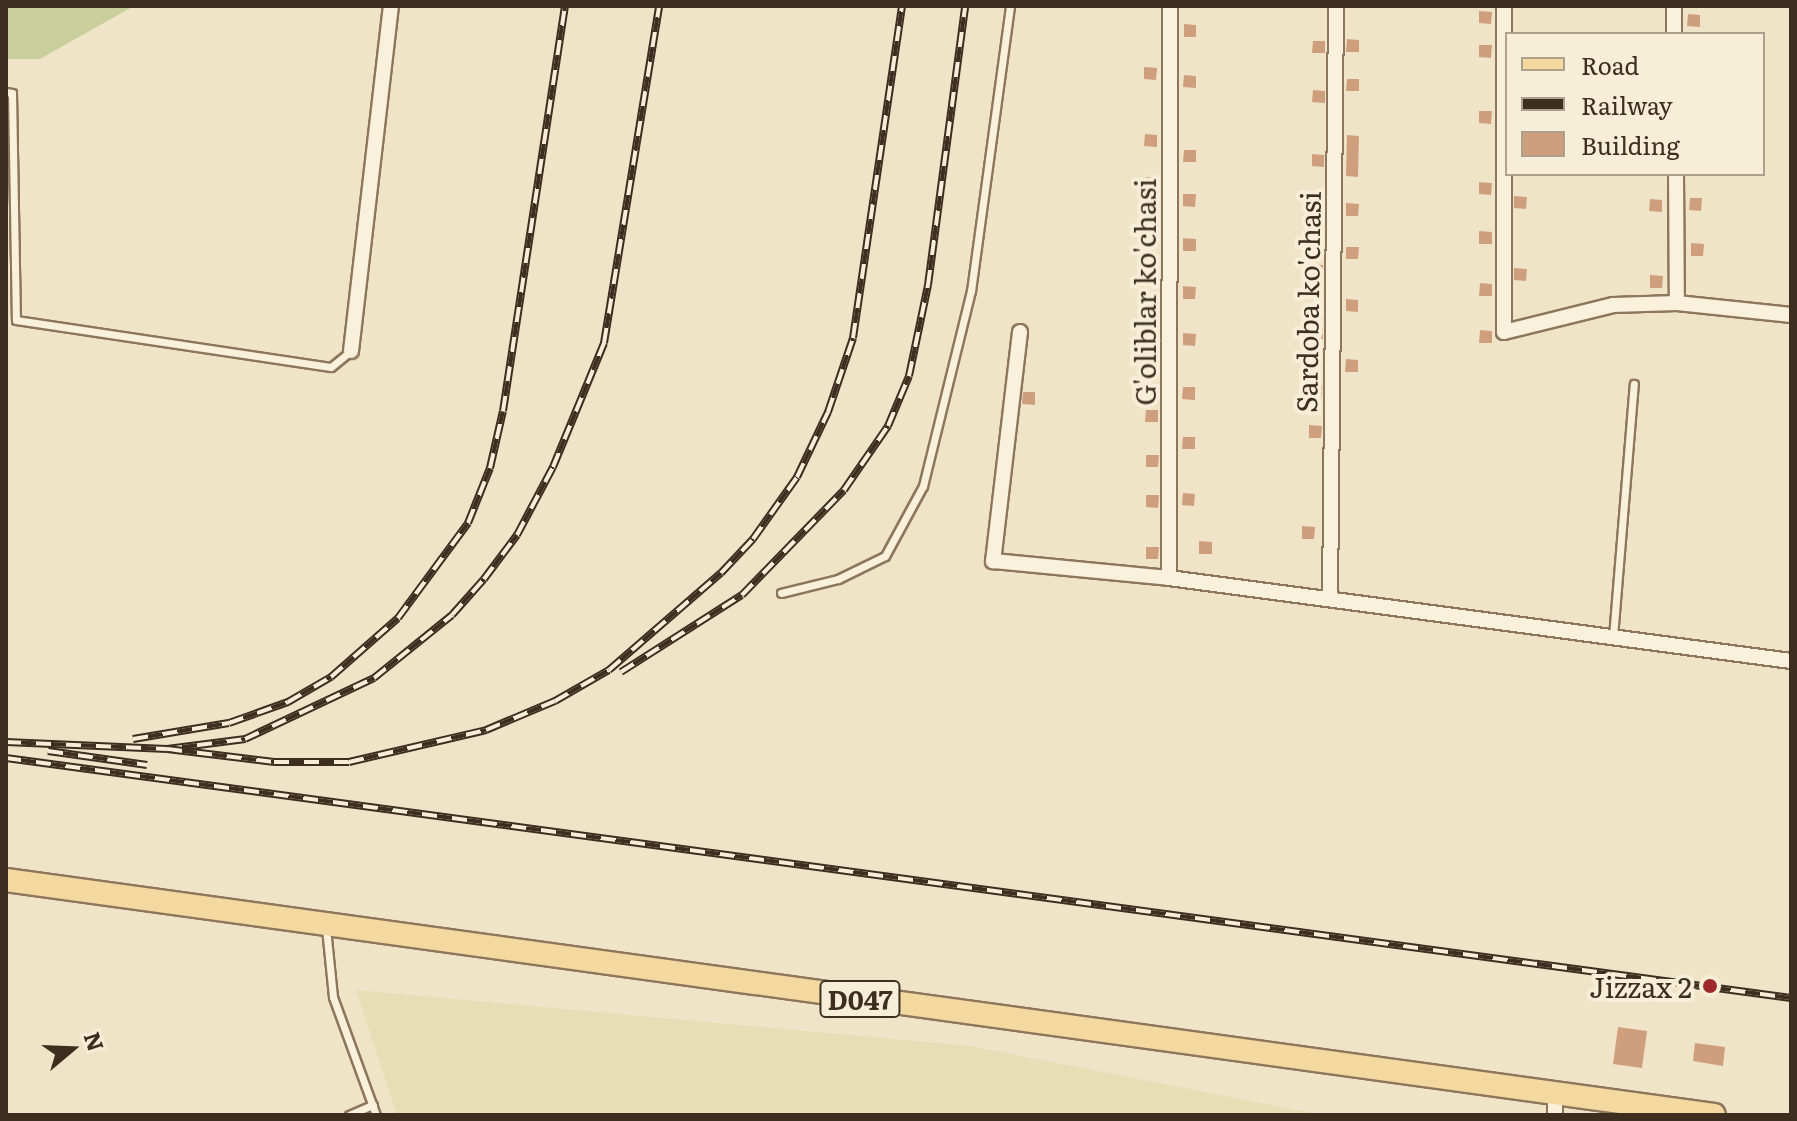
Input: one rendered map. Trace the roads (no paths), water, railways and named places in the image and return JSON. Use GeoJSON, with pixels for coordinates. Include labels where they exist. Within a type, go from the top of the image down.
{"type":"FeatureCollection","features":[{"type":"Feature","properties":{"kind":"main road","name":"D047"},"geometry":{"type":"LineString","coordinates":[[6,880],[326,922],[1555,1105],[1714,1115]]}},
{"type":"Feature","properties":{"kind":"street"},"geometry":{"type":"LineString","coordinates":[[351,351],[391,6]]}},
{"type":"Feature","properties":{"kind":"street","name":"G'oliblar ko'chasi"},"geometry":{"type":"LineString","coordinates":[[1169,578],[1170,6]]}},
{"type":"Feature","properties":{"kind":"street","name":"Sardoba ko'chasi"},"geometry":{"type":"LineString","coordinates":[[1330,599],[1336,6]]}},
{"type":"Feature","properties":{"kind":"street"},"geometry":{"type":"LineString","coordinates":[[1504,6],[1504,332],[1613,305],[1677,303],[1791,315]]}},
{"type":"Feature","properties":{"kind":"street"},"geometry":{"type":"LineString","coordinates":[[1674,6],[1674,32]]}},
{"type":"Feature","properties":{"kind":"street"},"geometry":{"type":"LineString","coordinates":[[1676,176],[1677,303]]}},
{"type":"Feature","properties":{"kind":"street"},"geometry":{"type":"LineString","coordinates":[[1020,332],[993,561],[1169,578],[1791,661]]}},
{"type":"Feature","properties":{"kind":"lane"},"geometry":{"type":"LineString","coordinates":[[781,593],[838,579],[885,556],[923,486],[971,291],[1010,6]]}},
{"type":"Feature","properties":{"kind":"lane"},"geometry":{"type":"LineString","coordinates":[[6,92],[12,93],[16,320],[331,367],[351,351]]}},
{"type":"Feature","properties":{"kind":"lane"},"geometry":{"type":"LineString","coordinates":[[1612,639],[1634,384]]}},
{"type":"Feature","properties":{"kind":"lane"},"geometry":{"type":"LineString","coordinates":[[326,922],[333,997],[376,1115]]}},
{"type":"Feature","properties":{"kind":"lane"},"geometry":{"type":"LineString","coordinates":[[349,1115],[373,1105]]}},
{"type":"Feature","properties":{"kind":"railway"},"geometry":{"type":"LineString","coordinates":[[133,739],[229,723],[288,702],[331,677],[398,618],[468,523],[490,468],[503,411],[565,6]]}},
{"type":"Feature","properties":{"kind":"railway"},"geometry":{"type":"LineString","coordinates":[[6,742],[167,749],[245,739],[374,678],[452,615],[484,579],[517,535],[553,467],[604,343],[659,6]]}},
{"type":"Feature","properties":{"kind":"railway"},"geometry":{"type":"LineString","coordinates":[[167,749],[274,762],[349,762],[486,730],[555,701],[609,670],[721,573],[753,539],[797,477],[828,412],[853,338],[902,6]]}},
{"type":"Feature","properties":{"kind":"railway"},"geometry":{"type":"LineString","coordinates":[[621,672],[742,595],[844,490],[888,426],[909,376],[928,285],[965,6]]}},
{"type":"Feature","properties":{"kind":"railway"},"geometry":{"type":"LineString","coordinates":[[48,751],[147,765]]}},
{"type":"Feature","properties":{"kind":"railway"},"geometry":{"type":"LineString","coordinates":[[6,758],[1791,998]]}},
{"type":"Feature","properties":{"kind":"place","name":"Jizzax 2"},"geometry":{"type":"Point","coordinates":[1710,986]}}]}
